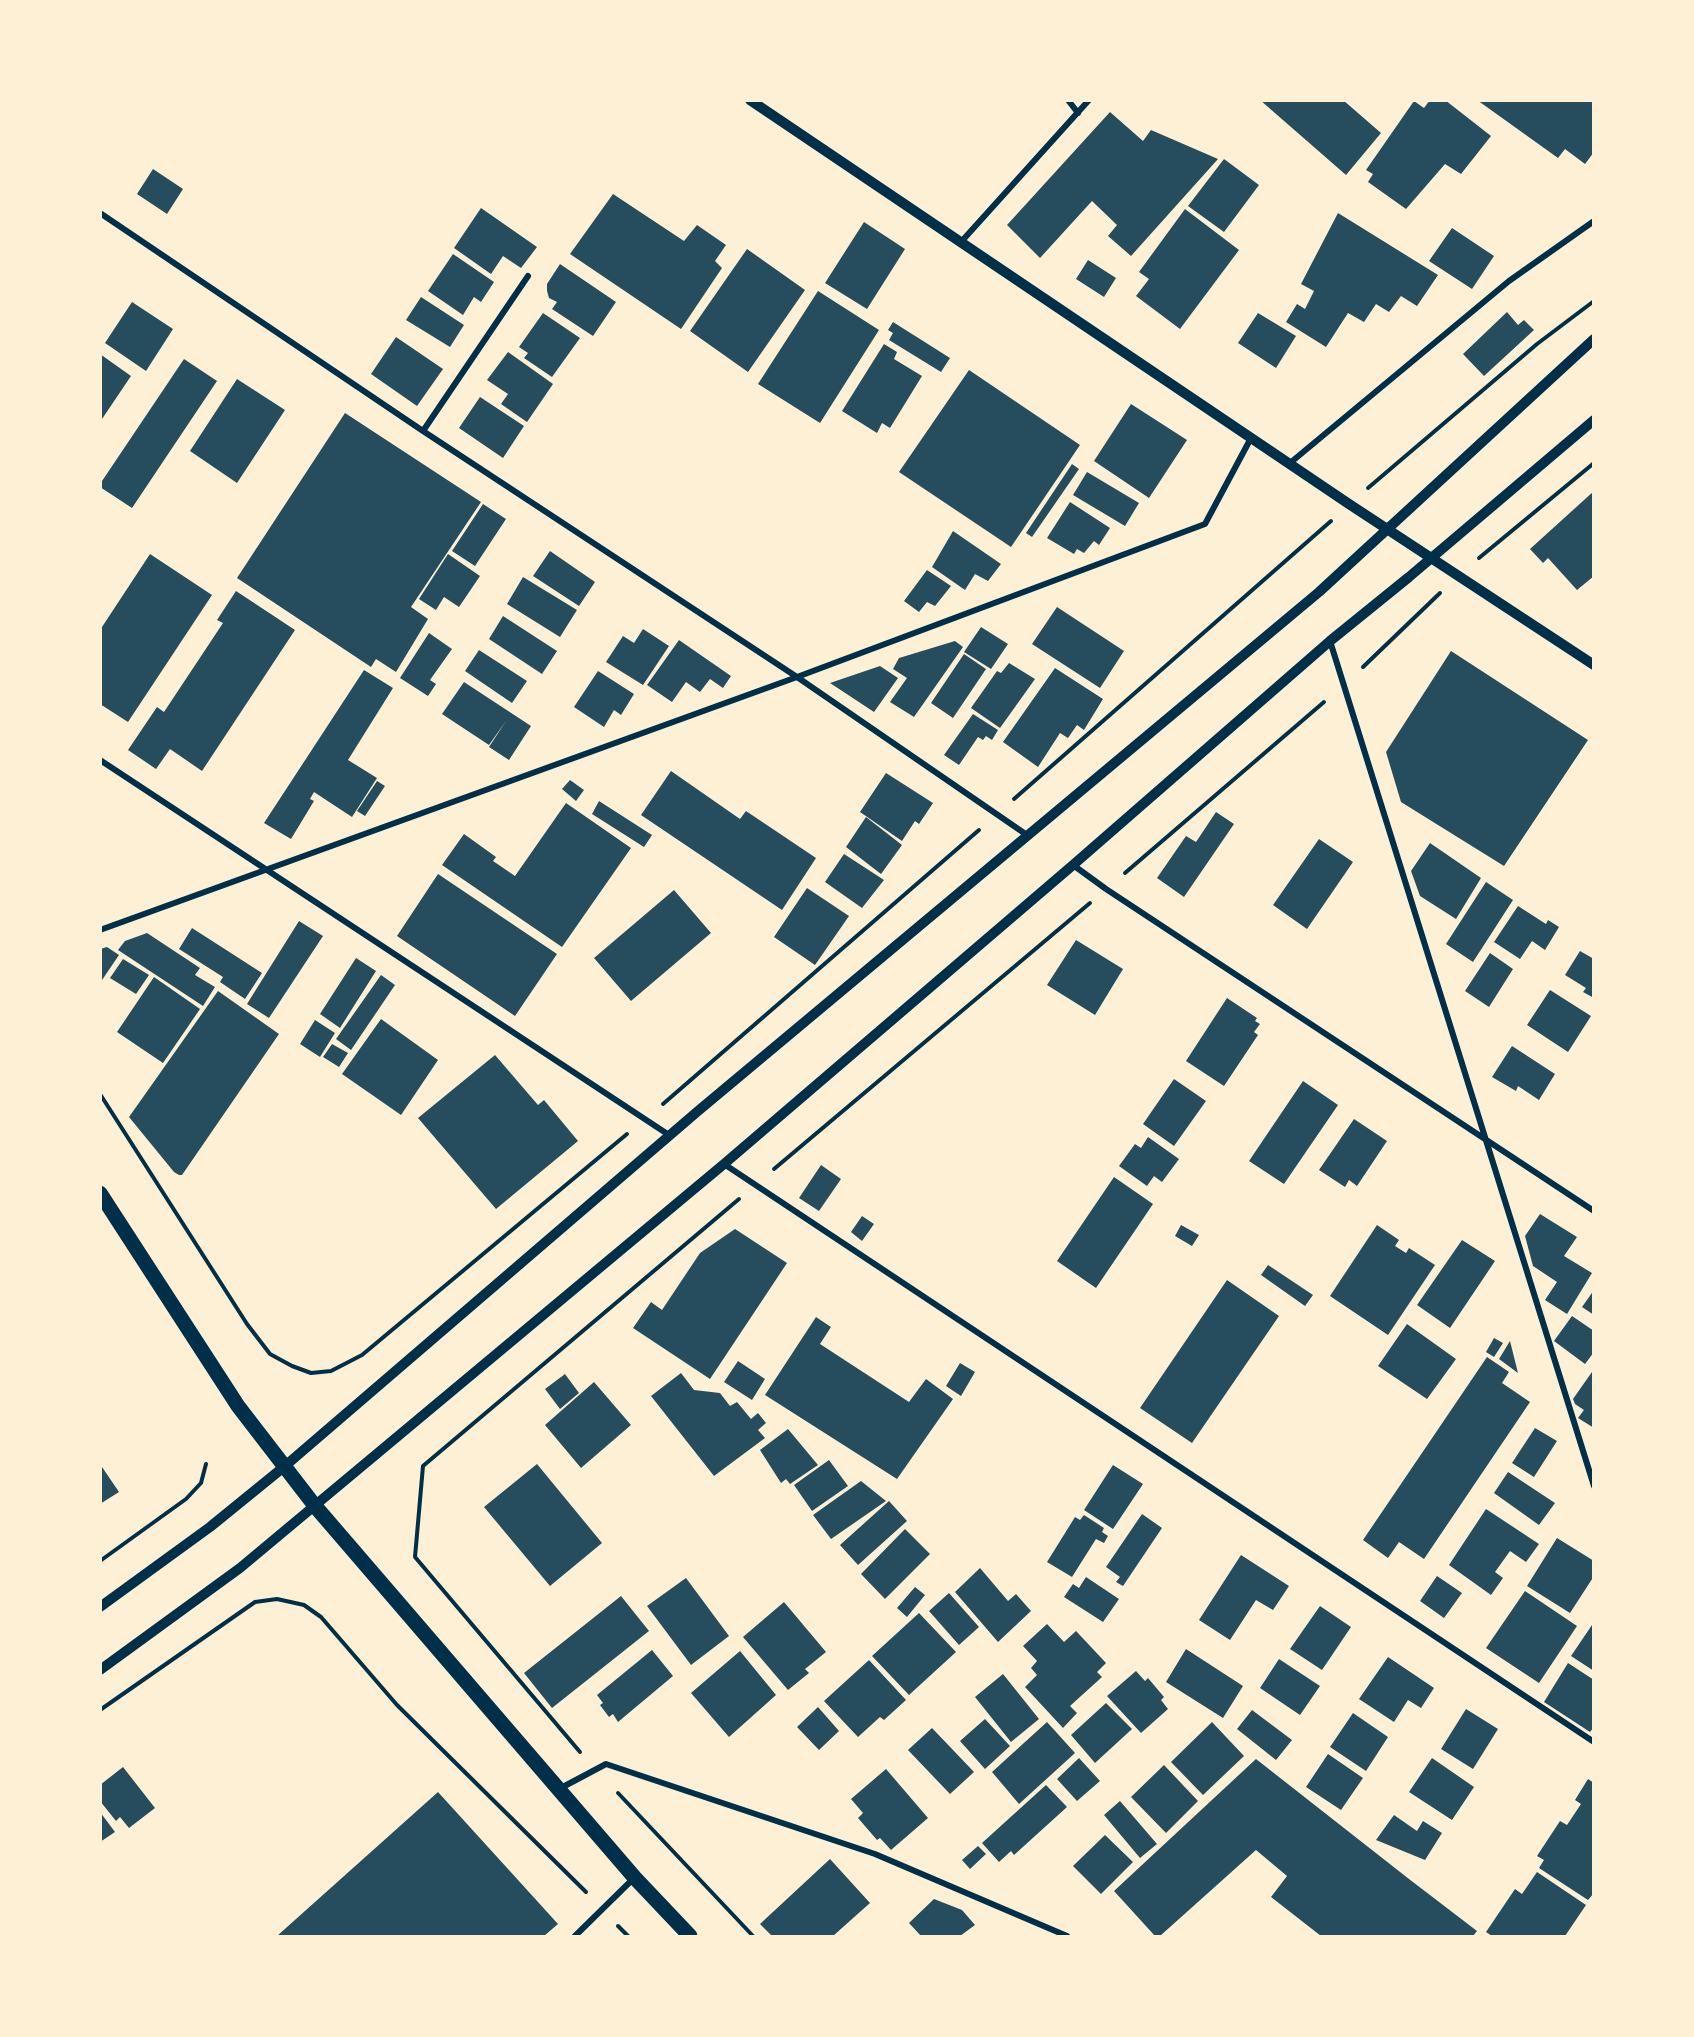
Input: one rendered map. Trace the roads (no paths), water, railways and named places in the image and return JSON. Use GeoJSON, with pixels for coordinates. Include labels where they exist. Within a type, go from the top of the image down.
{"type":"FeatureCollection","features":[{"type":"Feature","properties":{"kind":"main road"},"geometry":{"type":"LineString","coordinates":[[100,1193],[238,1406],[315,1506],[635,1878],[690,1936]]}},
{"type":"Feature","properties":{"kind":"street"},"geometry":{"type":"LineString","coordinates":[[750,100],[1387,530],[1593,665]]}},
{"type":"Feature","properties":{"kind":"street"},"geometry":{"type":"LineString","coordinates":[[1068,100],[1078,113]]}},
{"type":"Feature","properties":{"kind":"street"},"geometry":{"type":"LineString","coordinates":[[961,242],[1089,100]]}},
{"type":"Feature","properties":{"kind":"street"},"geometry":{"type":"LineString","coordinates":[[100,213],[423,431],[797,677],[1027,835]]}},
{"type":"Feature","properties":{"kind":"street"},"geometry":{"type":"LineString","coordinates":[[1290,463],[1509,281],[1593,221]]}},
{"type":"Feature","properties":{"kind":"street"},"geometry":{"type":"LineString","coordinates":[[423,431],[528,276]]}},
{"type":"Feature","properties":{"kind":"street"},"geometry":{"type":"LineString","coordinates":[[100,1607],[210,1527],[285,1466],[669,1135],[1319,592],[1593,339]]}},
{"type":"Feature","properties":{"kind":"street"},"geometry":{"type":"LineString","coordinates":[[100,1670],[240,1568],[724,1164],[1330,641],[1432,558],[1593,420]]}},
{"type":"Feature","properties":{"kind":"street"},"geometry":{"type":"LineString","coordinates":[[100,930],[797,677],[1205,524],[1252,437]]}},
{"type":"Feature","properties":{"kind":"street"},"geometry":{"type":"LineString","coordinates":[[1330,641],[1593,1486]]}},
{"type":"Feature","properties":{"kind":"street"},"geometry":{"type":"LineString","coordinates":[[100,760],[669,1135]]}},
{"type":"Feature","properties":{"kind":"street"},"geometry":{"type":"LineString","coordinates":[[1073,865],[1593,1211]]}},
{"type":"Feature","properties":{"kind":"street"},"geometry":{"type":"LineString","coordinates":[[724,1164],[1593,1742]]}},
{"type":"Feature","properties":{"kind":"street"},"geometry":{"type":"LineString","coordinates":[[559,1789],[606,1764],[874,1854],[1067,1936]]}},
{"type":"Feature","properties":{"kind":"street"},"geometry":{"type":"LineString","coordinates":[[575,1936],[635,1878]]}}]}
